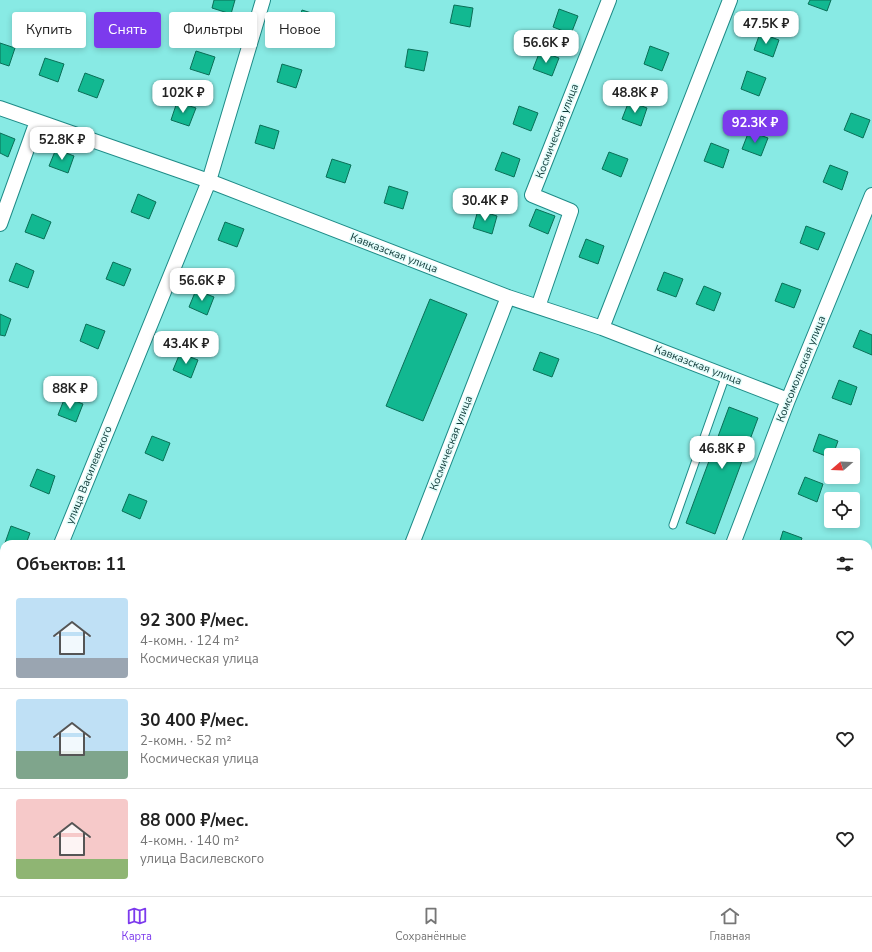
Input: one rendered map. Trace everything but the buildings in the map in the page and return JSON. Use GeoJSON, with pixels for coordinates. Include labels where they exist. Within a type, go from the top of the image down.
{"type":"FeatureCollection","features":[{"type":"Feature","properties":{"kind":"street","name":"улица Василевского"},"geometry":{"type":"LineString","coordinates":[[63,540],[209,181],[263,0]]}},
{"type":"Feature","properties":{"kind":"street","name":"Космическая улица"},"geometry":{"type":"LineString","coordinates":[[538,307],[571,210],[532,194],[609,0]]}},
{"type":"Feature","properties":{"kind":"street"},"geometry":{"type":"LineString","coordinates":[[602,328],[730,0]]}},
{"type":"Feature","properties":{"kind":"street","name":"Кавказская улица"},"geometry":{"type":"LineString","coordinates":[[0,108],[209,181],[508,297],[602,328],[788,400]]}},
{"type":"Feature","properties":{"kind":"street"},"geometry":{"type":"LineString","coordinates":[[0,224],[37,121]]}},
{"type":"Feature","properties":{"kind":"street","name":"Комсомольская улица"},"geometry":{"type":"LineString","coordinates":[[735,540],[788,400],[872,194]]}},
{"type":"Feature","properties":{"kind":"street","name":"Космическая улица"},"geometry":{"type":"LineString","coordinates":[[414,540],[508,297]]}},
{"type":"Feature","properties":{"kind":"lane"},"geometry":{"type":"LineString","coordinates":[[673,525],[726,375]]}}]}
